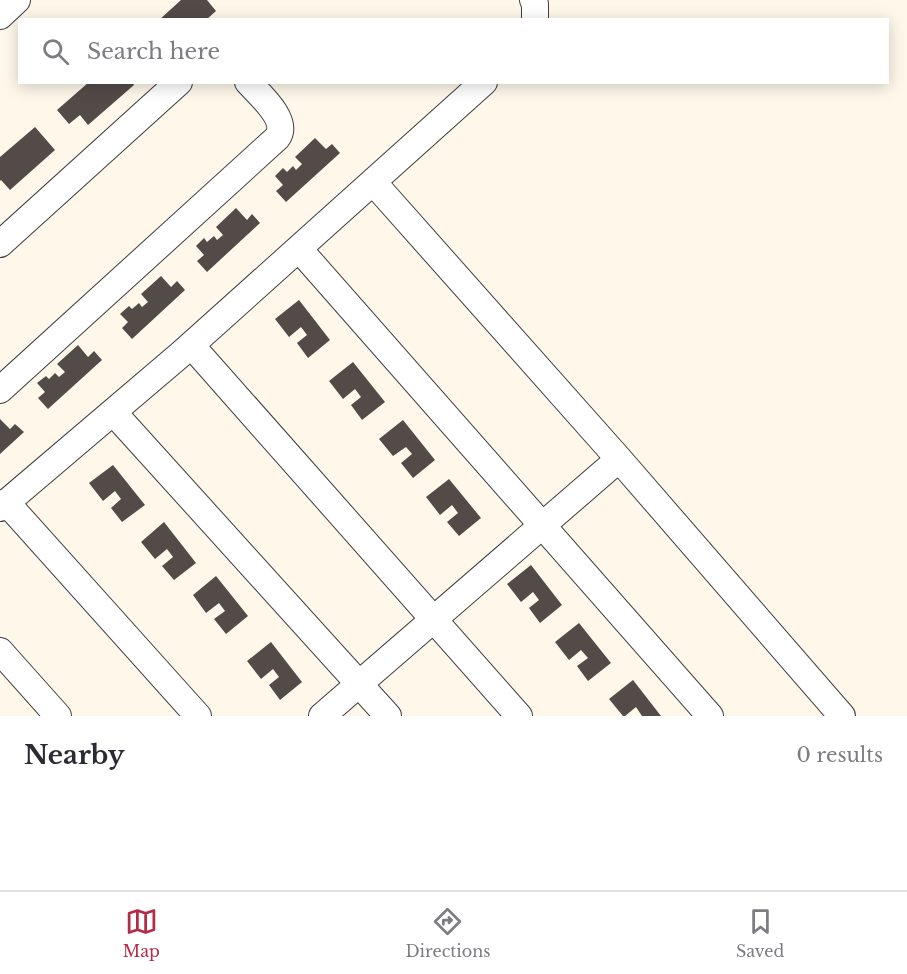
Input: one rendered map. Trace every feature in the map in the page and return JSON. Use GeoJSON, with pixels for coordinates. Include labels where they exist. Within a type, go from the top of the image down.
{"type":"FeatureCollection","features":[{"type":"Feature","properties":{"kind":"street"},"geometry":{"type":"LineString","coordinates":[[533,0],[535,18]]}},
{"type":"Feature","properties":{"kind":"street"},"geometry":{"type":"LineString","coordinates":[[0,244],[177,84]]}},
{"type":"Feature","properties":{"kind":"street"},"geometry":{"type":"LineString","coordinates":[[0,390],[277,138],[281,127],[279,121],[250,84]]}},
{"type":"Feature","properties":{"kind":"street"},"geometry":{"type":"LineString","coordinates":[[198,716],[3,505],[191,345],[482,84]]}},
{"type":"Feature","properties":{"kind":"street"},"geometry":{"type":"LineString","coordinates":[[373,182],[619,459],[842,716]]}},
{"type":"Feature","properties":{"kind":"street"},"geometry":{"type":"LineString","coordinates":[[299,249],[710,716]]}},
{"type":"Feature","properties":{"kind":"street"},"geometry":{"type":"LineString","coordinates":[[191,345],[519,716]]}},
{"type":"Feature","properties":{"kind":"street"},"geometry":{"type":"LineString","coordinates":[[113,412],[388,716]]}},
{"type":"Feature","properties":{"kind":"street"},"geometry":{"type":"LineString","coordinates":[[322,716],[619,459]]}},
{"type":"Feature","properties":{"kind":"street"},"geometry":{"type":"LineString","coordinates":[[0,651],[58,716]]}},
{"type":"Feature","properties":{"kind":"building"},"geometry":{"type":"Polygon","coordinates":[[[181,0],[207,0],[216,11],[208,18],[161,18],[181,0]]]}},
{"type":"Feature","properties":{"kind":"building"},"geometry":{"type":"Polygon","coordinates":[[[87,84],[134,85],[88,125],[80,115],[69,124],[57,110],[87,84]]]}},
{"type":"Feature","properties":{"kind":"building"},"geometry":{"type":"Polygon","coordinates":[[[35,127],[55,150],[10,190],[0,181],[0,157],[35,127]]]}},
{"type":"Feature","properties":{"kind":"building"},"geometry":{"type":"Polygon","coordinates":[[[315,138],[326,149],[332,144],[340,153],[286,202],[276,191],[283,185],[275,176],[283,168],[287,172],[293,166],[296,170],[302,164],[295,157],[315,138]]]}},
{"type":"Feature","properties":{"kind":"building"},"geometry":{"type":"Polygon","coordinates":[[[236,208],[247,220],[252,214],[260,223],[207,272],[197,261],[204,255],[196,246],[204,238],[207,242],[214,236],[217,240],[223,235],[216,227],[236,208]]]}},
{"type":"Feature","properties":{"kind":"building"},"geometry":{"type":"Polygon","coordinates":[[[161,276],[171,287],[177,281],[185,290],[132,339],[122,328],[128,322],[120,314],[129,306],[132,309],[139,303],[142,307],[148,302],[141,294],[161,276]]]}},
{"type":"Feature","properties":{"kind":"building"},"geometry":{"type":"Polygon","coordinates":[[[299,300],[330,340],[308,358],[297,343],[307,335],[301,327],[289,337],[275,319],[299,300]]]}},
{"type":"Feature","properties":{"kind":"building"},"geometry":{"type":"Polygon","coordinates":[[[78,345],[88,357],[94,351],[102,360],[48,409],[38,398],[45,392],[37,383],[46,376],[49,379],[55,373],[59,377],[65,372],[57,364],[78,345]]]}},
{"type":"Feature","properties":{"kind":"building"},"geometry":{"type":"Polygon","coordinates":[[[353,362],[385,402],[362,420],[351,405],[361,397],[355,389],[343,399],[329,381],[353,362]]]}},
{"type":"Feature","properties":{"kind":"building"},"geometry":{"type":"Polygon","coordinates":[[[0,419],[10,429],[15,424],[24,432],[0,454],[0,419]]]}},
{"type":"Feature","properties":{"kind":"building"},"geometry":{"type":"Polygon","coordinates":[[[403,420],[435,460],[413,478],[401,463],[412,454],[406,447],[393,456],[379,439],[403,420]]]}},
{"type":"Feature","properties":{"kind":"building"},"geometry":{"type":"Polygon","coordinates":[[[113,465],[145,505],[122,522],[111,508],[121,499],[115,491],[103,501],[89,483],[113,465]]]}},
{"type":"Feature","properties":{"kind":"building"},"geometry":{"type":"Polygon","coordinates":[[[449,479],[481,518],[459,536],[447,522],[458,513],[452,505],[440,515],[426,497],[449,479]]]}},
{"type":"Feature","properties":{"kind":"building"},"geometry":{"type":"Polygon","coordinates":[[[164,522],[196,563],[174,580],[162,566],[173,557],[167,549],[155,559],[141,542],[164,522]]]}},
{"type":"Feature","properties":{"kind":"building"},"geometry":{"type":"Polygon","coordinates":[[[531,565],[562,605],[540,623],[529,608],[539,600],[533,592],[521,602],[507,584],[531,565]]]}},
{"type":"Feature","properties":{"kind":"building"},"geometry":{"type":"Polygon","coordinates":[[[216,576],[248,616],[226,634],[214,619],[225,611],[219,603],[206,613],[193,595],[216,576]]]}},
{"type":"Feature","properties":{"kind":"building"},"geometry":{"type":"Polygon","coordinates":[[[579,623],[611,663],[588,681],[577,666],[588,658],[581,650],[569,660],[555,642],[579,623]]]}},
{"type":"Feature","properties":{"kind":"building"},"geometry":{"type":"Polygon","coordinates":[[[271,642],[302,682],[280,700],[269,685],[279,677],[273,669],[261,679],[247,661],[271,642]]]}},
{"type":"Feature","properties":{"kind":"building"},"geometry":{"type":"Polygon","coordinates":[[[633,680],[661,716],[642,716],[636,707],[623,716],[609,699],[633,680]]]}}]}
